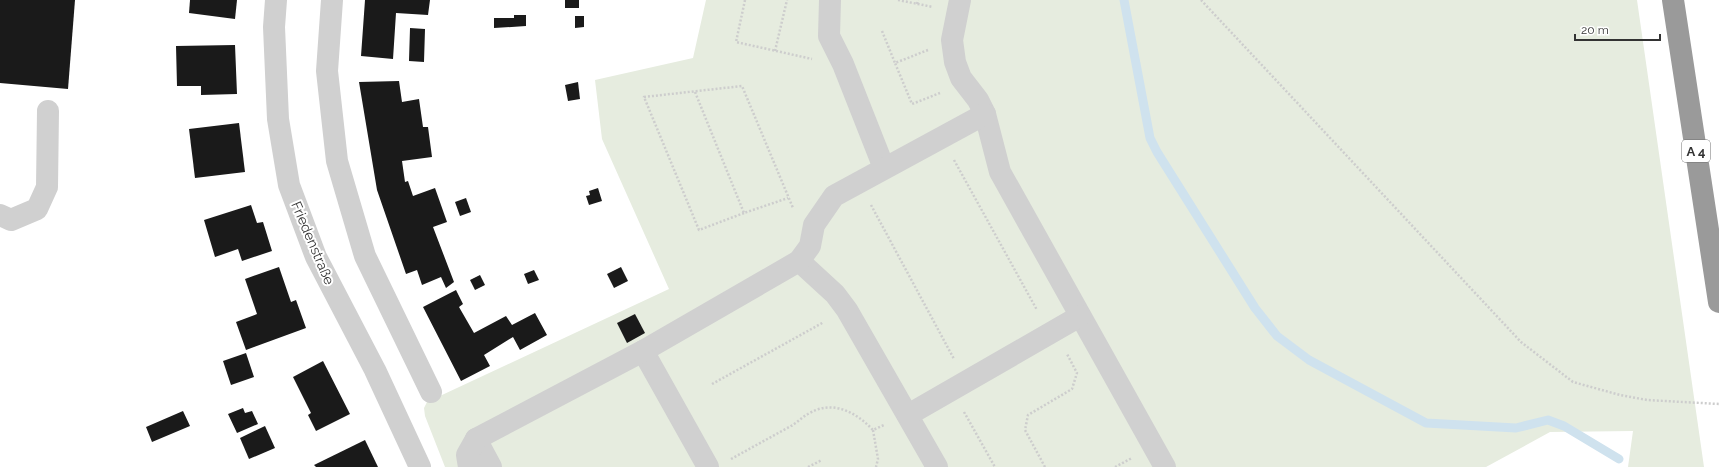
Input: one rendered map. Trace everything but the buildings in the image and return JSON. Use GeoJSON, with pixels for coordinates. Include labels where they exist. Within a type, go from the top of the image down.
{"type":"FeatureCollection","features":[{"type":"Feature","properties":{"kind":"highway","name":"A 4"},"geometry":{"type":"LineString","coordinates":[[1673,0],[1719,302]]}},
{"type":"Feature","properties":{"kind":"street","name":"Friedenstraße"},"geometry":{"type":"LineString","coordinates":[[276,0],[274,27],[278,119],[289,185],[316,257],[375,370],[420,467]]}},
{"type":"Feature","properties":{"kind":"street"},"geometry":{"type":"LineString","coordinates":[[332,0],[327,71],[337,161],[365,256],[431,392]]}},
{"type":"Feature","properties":{"kind":"street"},"geometry":{"type":"LineString","coordinates":[[830,0],[829,36],[843,64],[884,168]]}},
{"type":"Feature","properties":{"kind":"street"},"geometry":{"type":"LineString","coordinates":[[959,6],[952,40],[955,62],[961,78],[978,100],[985,114],[1000,172],[1165,467]]}},
{"type":"Feature","properties":{"kind":"street"},"geometry":{"type":"LineString","coordinates":[[0,215],[11,220],[38,209],[47,186],[48,112]]}},
{"type":"Feature","properties":{"kind":"street"},"geometry":{"type":"LineString","coordinates":[[469,467],[468,455],[476,439],[643,351],[799,261],[810,246],[814,225],[834,196],[985,114]]}},
{"type":"Feature","properties":{"kind":"street"},"geometry":{"type":"LineString","coordinates":[[799,261],[835,294],[847,310],[937,467]]}},
{"type":"Feature","properties":{"kind":"street"},"geometry":{"type":"LineString","coordinates":[[908,414],[1080,316]]}},
{"type":"Feature","properties":{"kind":"street"},"geometry":{"type":"LineString","coordinates":[[643,351],[708,467]]}},
{"type":"Feature","properties":{"kind":"street"},"geometry":{"type":"LineString","coordinates":[[476,439],[491,467]]}},
{"type":"Feature","properties":{"kind":"path"},"geometry":{"type":"LineString","coordinates":[[745,0],[736,42],[814,60],[829,36]]}},
{"type":"Feature","properties":{"kind":"path"},"geometry":{"type":"LineString","coordinates":[[775,51],[787,0]]}},
{"type":"Feature","properties":{"kind":"path"},"geometry":{"type":"LineString","coordinates":[[898,0],[917,4],[959,6]]}},
{"type":"Feature","properties":{"kind":"path"},"geometry":{"type":"LineString","coordinates":[[917,4],[918,0]]}},
{"type":"Feature","properties":{"kind":"path"},"geometry":{"type":"LineString","coordinates":[[1201,0],[1521,342],[1573,382],[1620,395],[1647,400],[1719,404]]}},
{"type":"Feature","properties":{"kind":"path"},"geometry":{"type":"LineString","coordinates":[[882,31],[912,104],[953,88],[961,78]]}},
{"type":"Feature","properties":{"kind":"path"},"geometry":{"type":"LineString","coordinates":[[895,63],[952,40]]}},
{"type":"Feature","properties":{"kind":"path"},"geometry":{"type":"LineString","coordinates":[[788,198],[698,230],[644,97],[742,86],[788,198],[799,218],[814,225]]}},
{"type":"Feature","properties":{"kind":"path"},"geometry":{"type":"LineString","coordinates":[[695,92],[744,213]]}},
{"type":"Feature","properties":{"kind":"path"},"geometry":{"type":"LineString","coordinates":[[941,137],[1041,316],[1054,330],[1077,373],[1072,389],[1028,414],[1025,430],[1045,467]]}},
{"type":"Feature","properties":{"kind":"path"},"geometry":{"type":"LineString","coordinates":[[859,182],[959,385],[995,467]]}},
{"type":"Feature","properties":{"kind":"path"},"geometry":{"type":"LineString","coordinates":[[712,384],[847,310]]}},
{"type":"Feature","properties":{"kind":"path"},"geometry":{"type":"LineString","coordinates":[[730,460],[795,424],[809,413],[828,406],[849,410],[863,419],[873,430],[878,459],[876,467]]}},
{"type":"Feature","properties":{"kind":"path"},"geometry":{"type":"LineString","coordinates":[[873,430],[908,414]]}},
{"type":"Feature","properties":{"kind":"path"},"geometry":{"type":"LineString","coordinates":[[808,467],[822,460]]}},
{"type":"Feature","properties":{"kind":"shaded area"},"geometry":{"type":"Polygon","coordinates":[[[706,0],[1637,0],[1704,467],[1628,467],[1633,431],[1550,432],[1486,467],[445,467],[425,416],[424,408],[427,402],[669,289],[602,139],[595,80],[693,58],[706,0]]]}},
{"type":"Feature","properties":{"kind":"waterway"},"geometry":{"type":"LineString","coordinates":[[1124,0],[1150,138],[1157,152],[1255,308],[1277,336],[1309,360],[1426,423],[1516,428],[1548,420],[1564,426],[1619,459]]}}]}
